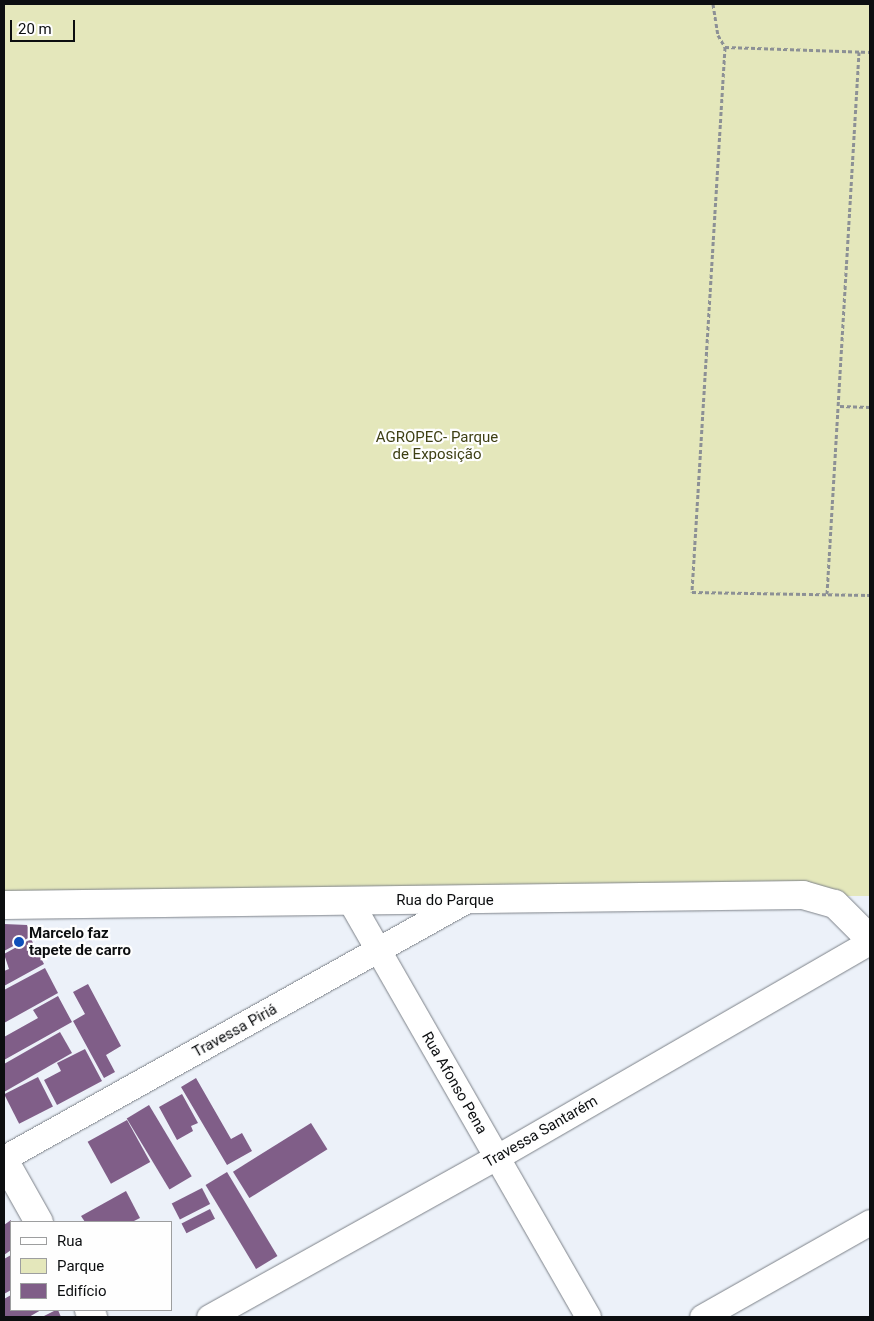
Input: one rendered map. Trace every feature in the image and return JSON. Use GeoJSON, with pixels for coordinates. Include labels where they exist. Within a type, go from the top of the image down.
{"type":"FeatureCollection","features":[{"type":"Feature","properties":{"kind":"street","name":"Rua do Parque"},"geometry":{"type":"LineString","coordinates":[[4,905],[465,901],[803,895],[835,904],[870,940]]}},
{"type":"Feature","properties":{"kind":"street","name":"Rua Afonso Pena"},"geometry":{"type":"LineString","coordinates":[[350,901],[377,952],[588,1317]]}},
{"type":"Feature","properties":{"kind":"street","name":"Travessa Piriá"},"geometry":{"type":"LineString","coordinates":[[4,1159],[377,952],[465,901]]}},
{"type":"Feature","properties":{"kind":"street","name":"Travessa Santarém"},"geometry":{"type":"LineString","coordinates":[[209,1317],[497,1157],[870,940]]}},
{"type":"Feature","properties":{"kind":"street"},"geometry":{"type":"LineString","coordinates":[[4,1159],[38,1221]]}},
{"type":"Feature","properties":{"kind":"street"},"geometry":{"type":"LineString","coordinates":[[702,1317],[870,1222]]}},
{"type":"Feature","properties":{"kind":"path"},"geometry":{"type":"LineString","coordinates":[[713,4],[718,35],[725,47],[692,592],[870,595]]}},
{"type":"Feature","properties":{"kind":"path"},"geometry":{"type":"LineString","coordinates":[[725,47],[870,52]]}},
{"type":"Feature","properties":{"kind":"path"},"geometry":{"type":"LineString","coordinates":[[826,594],[840,406],[859,52]]}},
{"type":"Feature","properties":{"kind":"path"},"geometry":{"type":"LineString","coordinates":[[840,406],[870,407]]}},
{"type":"Feature","properties":{"kind":"green space","name":"AGROPEC- Parque de Exposição"},"geometry":{"type":"Polygon","coordinates":[[[4,4],[870,4],[870,896],[4,896],[4,4]]]}},
{"type":"Feature","properties":{"kind":"building"},"geometry":{"type":"Polygon","coordinates":[[[4,924],[27,925],[32,936],[4,951],[4,924]]]}},
{"type":"Feature","properties":{"kind":"building"},"geometry":{"type":"Polygon","coordinates":[[[31,939],[44,964],[4,986],[4,971],[9,969],[4,954],[31,939]]]}},
{"type":"Feature","properties":{"kind":"building"},"geometry":{"type":"Polygon","coordinates":[[[45,968],[58,993],[4,1023],[4,990],[45,968]]]}},
{"type":"Feature","properties":{"kind":"building"},"geometry":{"type":"Polygon","coordinates":[[[88,984],[121,1046],[106,1055],[115,1072],[104,1078],[73,1021],[85,1014],[73,992],[88,984]]]}},
{"type":"Feature","properties":{"kind":"building"},"geometry":{"type":"Polygon","coordinates":[[[58,996],[72,1022],[4,1060],[4,1037],[38,1018],[33,1010],[58,996]]]}},
{"type":"Feature","properties":{"kind":"building"},"geometry":{"type":"Polygon","coordinates":[[[60,1032],[72,1053],[4,1092],[4,1064],[60,1032]]]}},
{"type":"Feature","properties":{"kind":"building"},"geometry":{"type":"Polygon","coordinates":[[[85,1049],[102,1081],[57,1105],[44,1080],[61,1071],[57,1063],[85,1049]]]}},
{"type":"Feature","properties":{"kind":"building"},"geometry":{"type":"Polygon","coordinates":[[[38,1077],[53,1106],[19,1124],[4,1094],[38,1077]]]}},
{"type":"Feature","properties":{"kind":"building"},"geometry":{"type":"Polygon","coordinates":[[[196,1078],[231,1139],[242,1133],[252,1151],[227,1165],[181,1087],[196,1078]]]}},
{"type":"Feature","properties":{"kind":"building"},"geometry":{"type":"Polygon","coordinates":[[[182,1094],[198,1123],[191,1126],[193,1131],[177,1140],[159,1107],[182,1094]]]}},
{"type":"Feature","properties":{"kind":"building"},"geometry":{"type":"Polygon","coordinates":[[[149,1105],[192,1176],[169,1190],[127,1118],[149,1105]]]}},
{"type":"Feature","properties":{"kind":"building"},"geometry":{"type":"Polygon","coordinates":[[[127,1120],[150,1162],[111,1184],[88,1142],[127,1120]]]}},
{"type":"Feature","properties":{"kind":"building"},"geometry":{"type":"Polygon","coordinates":[[[311,1123],[327,1149],[249,1198],[233,1172],[311,1123]]]}},
{"type":"Feature","properties":{"kind":"building"},"geometry":{"type":"Polygon","coordinates":[[[227,1172],[277,1256],[256,1269],[206,1185],[227,1172]]]}},
{"type":"Feature","properties":{"kind":"building"},"geometry":{"type":"Polygon","coordinates":[[[202,1188],[210,1204],[180,1219],[172,1203],[202,1188]]]}},
{"type":"Feature","properties":{"kind":"building"},"geometry":{"type":"Polygon","coordinates":[[[126,1191],[140,1218],[134,1221],[84,1221],[81,1216],[126,1191]]]}},
{"type":"Feature","properties":{"kind":"building"},"geometry":{"type":"Polygon","coordinates":[[[210,1209],[215,1219],[186,1233],[181,1224],[210,1209]]]}},
{"type":"Feature","properties":{"kind":"building"},"geometry":{"type":"Polygon","coordinates":[[[11,1220],[10,1251],[4,1255],[4,1225],[11,1220]]]}},
{"type":"Feature","properties":{"kind":"building"},"geometry":{"type":"Polygon","coordinates":[[[10,1256],[10,1291],[4,1294],[4,1259],[10,1256]]]}},
{"type":"Feature","properties":{"kind":"building"},"geometry":{"type":"Polygon","coordinates":[[[10,1296],[10,1311],[39,1311],[29,1317],[4,1317],[4,1299],[10,1296]]]}},
{"type":"Feature","properties":{"kind":"building"},"geometry":{"type":"Polygon","coordinates":[[[54,1311],[58,1311],[61,1317],[42,1317],[54,1311]]]}},
{"type":"Feature","properties":{"kind":"place","name":"Marcelo faz tapete de carro"},"geometry":{"type":"Point","coordinates":[19,942]}}]}
